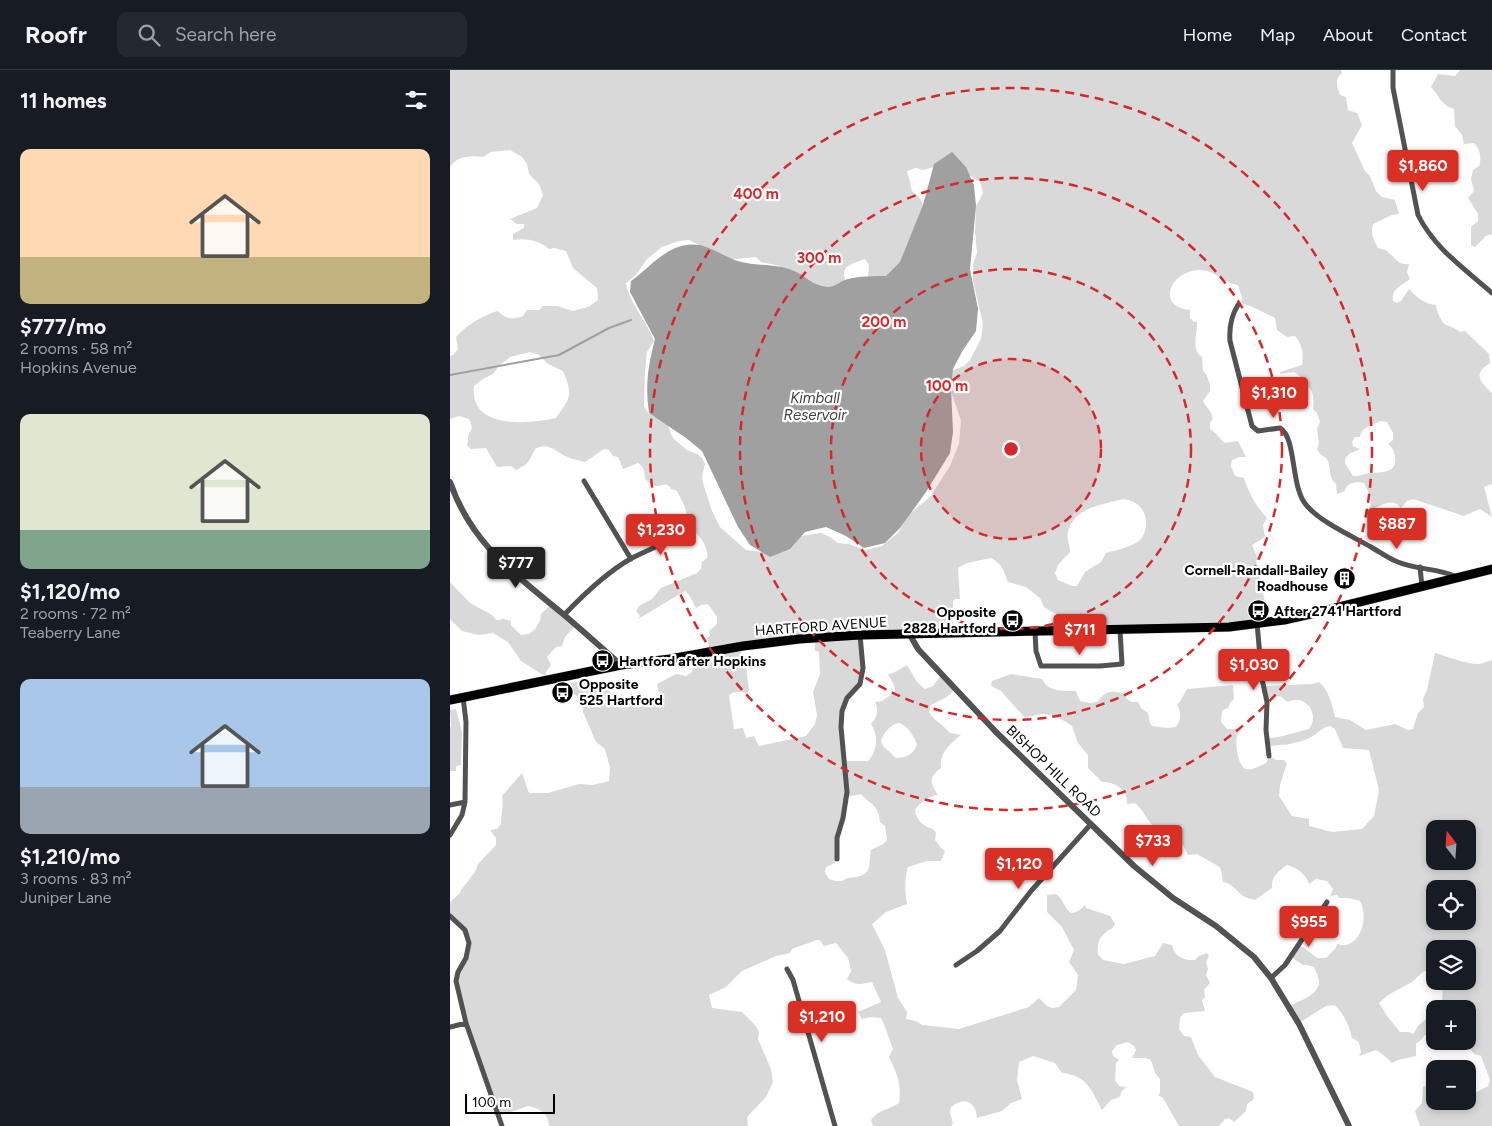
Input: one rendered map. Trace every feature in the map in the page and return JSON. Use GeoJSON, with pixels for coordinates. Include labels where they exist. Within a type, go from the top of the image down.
{"type":"FeatureCollection","features":[{"type":"Feature","properties":{"kind":"highway","name":"HARTFORD AVENUE"},"geometry":{"type":"LineString","coordinates":[[450,700],[621,665],[768,642],[860,636],[1229,627],[1315,614],[1492,569]]}},
{"type":"Feature","properties":{"kind":"street"},"geometry":{"type":"LineString","coordinates":[[1393,70],[1393,88],[1418,215],[1425,230],[1434,242],[1492,293]]}},
{"type":"Feature","properties":{"kind":"street"},"geometry":{"type":"LineString","coordinates":[[1238,305],[1232,316],[1230,341],[1252,426],[1258,431],[1277,428],[1283,430],[1291,447],[1294,474],[1304,503],[1315,514],[1398,563],[1447,572],[1458,578]]}},
{"type":"Feature","properties":{"kind":"street"},"geometry":{"type":"LineString","coordinates":[[584,481],[631,559]]}},
{"type":"Feature","properties":{"kind":"street"},"geometry":{"type":"LineString","coordinates":[[450,482],[454,495],[474,530],[493,554],[621,665]]}},
{"type":"Feature","properties":{"kind":"street"},"geometry":{"type":"LineString","coordinates":[[564,615],[580,598],[631,559],[681,535]]}},
{"type":"Feature","properties":{"kind":"street"},"geometry":{"type":"LineString","coordinates":[[1420,567],[1422,587]]}},
{"type":"Feature","properties":{"kind":"street"},"geometry":{"type":"LineString","coordinates":[[1258,623],[1262,678],[1267,702],[1266,730],[1269,756]]}},
{"type":"Feature","properties":{"kind":"street"},"geometry":{"type":"LineString","coordinates":[[1035,632],[1036,651],[1041,666],[1100,666],[1122,664],[1120,630]]}},
{"type":"Feature","properties":{"kind":"street","name":"BISHOP HILL ROAD"},"geometry":{"type":"LineString","coordinates":[[910,635],[918,649],[996,732],[1134,866],[1173,898],[1234,940],[1254,957],[1271,978],[1299,1024],[1349,1126]]}},
{"type":"Feature","properties":{"kind":"street"},"geometry":{"type":"LineString","coordinates":[[837,860],[837,838],[843,818],[847,792],[841,728],[842,711],[847,698],[860,684],[863,668],[860,636]]}},
{"type":"Feature","properties":{"kind":"street"},"geometry":{"type":"LineString","coordinates":[[450,835],[462,815],[465,802],[466,722],[463,697]]}},
{"type":"Feature","properties":{"kind":"street"},"geometry":{"type":"LineString","coordinates":[[450,804],[465,802]]}},
{"type":"Feature","properties":{"kind":"street"},"geometry":{"type":"LineString","coordinates":[[956,965],[977,951],[1000,931],[1031,891],[1091,824]]}},
{"type":"Feature","properties":{"kind":"street"},"geometry":{"type":"LineString","coordinates":[[1271,978],[1285,965],[1327,902]]}},
{"type":"Feature","properties":{"kind":"street"},"geometry":{"type":"LineString","coordinates":[[450,916],[465,930],[469,943],[466,958],[458,972],[456,981],[466,1023],[502,1126]]}},
{"type":"Feature","properties":{"kind":"street"},"geometry":{"type":"LineString","coordinates":[[787,969],[793,980],[835,1126]]}},
{"type":"Feature","properties":{"kind":"street"},"geometry":{"type":"LineString","coordinates":[[450,1027],[466,1023]]}},
{"type":"Feature","properties":{"kind":"shaded area"},"geometry":{"type":"Polygon","coordinates":[[[450,70],[1341,70],[1342,73],[1339,75],[1337,83],[1340,95],[1346,97],[1348,110],[1357,113],[1362,125],[1352,143],[1376,191],[1382,197],[1395,200],[1399,214],[1392,215],[1373,224],[1372,231],[1378,248],[1387,251],[1400,263],[1409,264],[1407,272],[1410,279],[1395,290],[1393,301],[1397,303],[1401,301],[1409,289],[1421,300],[1436,305],[1440,318],[1445,324],[1460,332],[1465,331],[1489,354],[1490,363],[1481,371],[1480,378],[1492,393],[1492,484],[1484,487],[1492,517],[1480,509],[1464,516],[1413,499],[1407,501],[1401,508],[1394,503],[1386,503],[1371,511],[1370,515],[1366,514],[1371,503],[1364,483],[1352,483],[1347,486],[1345,491],[1337,494],[1336,484],[1331,478],[1328,461],[1317,450],[1319,443],[1317,429],[1320,422],[1317,413],[1313,409],[1312,391],[1304,384],[1301,377],[1294,372],[1280,374],[1280,372],[1302,365],[1302,350],[1295,336],[1287,337],[1277,330],[1275,318],[1241,303],[1242,298],[1238,285],[1204,270],[1187,272],[1173,283],[1170,297],[1173,303],[1180,308],[1190,310],[1190,318],[1197,322],[1196,350],[1202,357],[1203,371],[1210,384],[1210,391],[1203,401],[1213,418],[1210,423],[1210,429],[1225,443],[1238,441],[1246,457],[1232,460],[1231,466],[1235,476],[1244,478],[1253,500],[1267,518],[1263,525],[1265,537],[1252,545],[1258,559],[1256,561],[1266,607],[1267,623],[1061,630],[1059,616],[1044,607],[1040,598],[1026,587],[1008,582],[1002,568],[991,558],[967,563],[958,568],[960,599],[953,601],[953,632],[860,636],[863,669],[860,682],[842,710],[844,761],[868,761],[876,743],[874,728],[871,724],[877,714],[875,702],[882,701],[895,692],[894,685],[888,674],[907,665],[917,682],[925,689],[933,686],[941,675],[956,689],[945,698],[931,705],[929,712],[950,733],[961,735],[946,749],[942,758],[941,768],[932,778],[933,787],[938,795],[925,800],[915,810],[921,822],[936,833],[935,840],[945,851],[941,861],[927,861],[908,867],[905,886],[907,904],[886,912],[872,924],[885,950],[898,998],[907,1012],[906,1019],[916,1021],[922,1025],[959,1029],[1029,1007],[1039,998],[1047,1006],[1052,1008],[1059,1007],[1076,990],[1078,975],[1069,962],[1074,950],[1062,927],[1047,912],[1047,895],[1056,894],[1070,912],[1079,911],[1085,905],[1086,908],[1110,916],[1115,924],[1103,935],[1098,945],[1098,954],[1103,960],[1124,964],[1155,956],[1163,943],[1172,945],[1177,955],[1187,960],[1195,960],[1207,953],[1209,956],[1206,962],[1208,969],[1206,975],[1210,983],[1204,990],[1205,997],[1202,1000],[1205,1011],[1184,1013],[1180,1018],[1179,1029],[1184,1036],[1191,1037],[1198,1055],[1215,1077],[1253,1092],[1254,1099],[1247,1104],[1246,1111],[1234,1122],[1229,1118],[1225,1119],[1219,1126],[1179,1126],[1163,1098],[1158,1095],[1160,1093],[1160,1079],[1155,1073],[1151,1060],[1132,1058],[1136,1050],[1128,1042],[1117,1045],[1112,1051],[1113,1056],[1119,1060],[1116,1063],[1115,1080],[1119,1086],[1126,1087],[1121,1092],[1120,1097],[1111,1100],[1102,1110],[1092,1090],[1083,1081],[1070,1074],[1062,1073],[1055,1063],[1033,1056],[1019,1062],[1017,1080],[1022,1099],[1011,1103],[1002,1111],[977,1118],[972,1104],[965,1101],[951,1107],[950,1113],[953,1123],[951,1126],[873,1126],[871,1120],[880,1112],[899,1103],[900,1097],[898,1080],[889,1057],[893,1049],[883,1022],[881,1018],[871,1017],[862,1019],[858,1012],[881,1002],[872,982],[856,984],[847,979],[851,971],[848,958],[836,943],[824,946],[820,940],[792,949],[790,953],[776,956],[742,971],[726,987],[709,995],[712,1008],[742,1012],[756,1026],[759,1033],[758,1039],[771,1069],[773,1082],[766,1097],[747,1117],[748,1126],[549,1126],[549,1122],[543,1112],[528,1106],[499,1116],[470,1034],[457,984],[466,954],[466,941],[461,930],[450,918],[450,902],[460,893],[475,872],[478,864],[496,845],[496,838],[490,830],[497,829],[501,824],[502,796],[522,773],[529,793],[548,793],[579,784],[593,785],[609,781],[610,768],[605,749],[596,742],[583,712],[582,702],[572,692],[571,683],[594,683],[621,701],[635,707],[642,706],[651,701],[655,704],[661,702],[657,684],[676,674],[686,676],[692,672],[695,653],[710,650],[707,638],[710,636],[709,631],[717,624],[717,617],[708,604],[696,608],[685,591],[638,619],[640,616],[636,611],[639,606],[652,599],[661,588],[697,573],[701,569],[702,562],[707,558],[704,543],[694,531],[691,531],[685,507],[677,491],[666,485],[652,485],[645,479],[644,470],[638,463],[623,469],[618,457],[613,456],[609,450],[604,449],[585,462],[567,457],[544,446],[535,449],[528,462],[516,470],[511,466],[497,467],[486,448],[471,449],[467,445],[472,427],[469,419],[459,416],[450,419],[450,356],[458,349],[456,337],[465,328],[480,318],[497,311],[506,317],[515,318],[523,316],[527,310],[539,310],[543,306],[557,306],[573,311],[588,307],[598,300],[597,288],[573,268],[566,251],[554,248],[549,249],[532,240],[513,240],[513,234],[524,228],[524,224],[517,224],[510,219],[537,208],[543,195],[539,184],[529,174],[527,164],[522,157],[510,150],[491,152],[483,157],[469,156],[460,158],[450,167],[450,70]],[[949,163],[923,170],[916,168],[907,171],[912,191],[922,202],[932,226],[903,278],[868,277],[869,265],[865,259],[845,269],[844,277],[849,291],[839,294],[783,273],[780,266],[761,262],[756,257],[727,260],[689,240],[679,241],[662,247],[647,259],[635,276],[626,283],[631,299],[654,341],[647,352],[644,406],[649,414],[653,411],[666,419],[672,437],[687,450],[702,458],[705,464],[702,476],[703,483],[712,511],[720,527],[746,550],[771,553],[802,536],[821,533],[838,543],[849,544],[865,550],[882,546],[898,533],[908,515],[930,497],[950,466],[959,444],[961,421],[951,391],[949,378],[951,371],[964,366],[970,360],[981,339],[983,324],[973,281],[973,264],[977,253],[975,233],[976,206],[983,193],[980,182],[949,163]],[[530,352],[510,357],[493,374],[474,386],[475,400],[481,410],[490,417],[503,421],[531,422],[556,418],[569,396],[563,371],[548,364],[539,355],[530,352]],[[1381,421],[1365,429],[1360,437],[1355,437],[1352,442],[1353,446],[1360,449],[1349,454],[1345,459],[1345,463],[1353,476],[1387,471],[1394,467],[1394,453],[1388,444],[1393,440],[1393,433],[1387,422],[1381,421]],[[1123,499],[1083,512],[1071,524],[1068,534],[1070,552],[1058,565],[1055,573],[1058,580],[1072,586],[1077,586],[1085,572],[1101,562],[1106,553],[1133,545],[1142,537],[1146,528],[1146,520],[1143,511],[1137,504],[1123,499]],[[815,638],[741,646],[742,658],[746,666],[749,691],[747,694],[738,692],[729,695],[734,729],[743,728],[746,738],[754,736],[759,746],[806,736],[815,724],[817,715],[813,692],[820,674],[819,652],[815,651],[815,638]],[[899,723],[893,725],[885,732],[882,738],[883,746],[896,758],[912,753],[917,744],[912,734],[905,726],[899,723]],[[861,794],[847,797],[837,838],[835,863],[826,867],[825,872],[829,879],[843,881],[847,878],[865,874],[869,868],[871,850],[887,840],[885,826],[880,822],[878,811],[861,794]]]}},
{"type":"Feature","properties":{"kind":"shaded area"},"geometry":{"type":"Polygon","coordinates":[[[1460,70],[1492,70],[1492,234],[1486,236],[1475,247],[1471,245],[1471,227],[1478,221],[1478,214],[1468,198],[1474,191],[1471,179],[1473,170],[1479,166],[1480,154],[1474,143],[1464,144],[1462,135],[1455,126],[1454,109],[1444,103],[1431,87],[1438,74],[1455,76],[1460,70]]]}},
{"type":"Feature","properties":{"kind":"shaded area"},"geometry":{"type":"Polygon","coordinates":[[[450,582],[470,603],[492,615],[497,620],[511,621],[511,625],[521,635],[529,634],[535,629],[540,621],[541,614],[551,604],[576,625],[565,637],[562,646],[556,647],[547,657],[551,665],[546,672],[546,677],[521,661],[508,642],[493,633],[479,635],[462,631],[450,619],[450,582]]]}},
{"type":"Feature","properties":{"kind":"shaded area"},"geometry":{"type":"Polygon","coordinates":[[[1435,653],[1475,664],[1492,660],[1492,1126],[1420,1126],[1415,1111],[1422,1103],[1423,1087],[1426,1086],[1426,1110],[1476,1110],[1476,1092],[1488,1086],[1490,1080],[1481,1056],[1474,1054],[1471,1050],[1476,1050],[1476,1000],[1442,1000],[1443,990],[1476,990],[1476,940],[1426,940],[1426,971],[1412,982],[1388,995],[1379,1003],[1400,1032],[1413,1034],[1417,1027],[1426,1019],[1426,1035],[1416,1043],[1416,1056],[1392,1063],[1376,1050],[1359,1056],[1361,1052],[1359,1042],[1352,1038],[1346,1020],[1334,1005],[1326,1006],[1299,1023],[1289,1006],[1303,1000],[1316,991],[1318,987],[1319,980],[1314,967],[1303,965],[1291,957],[1299,944],[1317,958],[1326,958],[1336,948],[1337,944],[1346,945],[1354,941],[1361,931],[1364,919],[1360,901],[1339,898],[1337,895],[1330,896],[1333,889],[1327,881],[1316,879],[1309,884],[1301,872],[1287,865],[1274,877],[1272,888],[1255,900],[1243,896],[1223,882],[1221,869],[1218,866],[1197,854],[1188,855],[1183,845],[1167,830],[1160,829],[1151,824],[1135,803],[1127,804],[1126,795],[1120,788],[1112,783],[1102,782],[1088,768],[1088,755],[1078,743],[1072,726],[1050,715],[1041,714],[1024,717],[1001,691],[991,686],[992,681],[1011,674],[1042,679],[1052,689],[1076,691],[1080,701],[1090,703],[1097,702],[1109,692],[1125,694],[1127,699],[1132,702],[1138,702],[1141,708],[1148,713],[1152,726],[1167,728],[1176,727],[1178,724],[1180,716],[1177,704],[1187,689],[1233,685],[1234,699],[1229,707],[1222,711],[1221,722],[1227,729],[1241,729],[1237,735],[1236,744],[1243,767],[1246,769],[1256,768],[1266,763],[1270,756],[1276,760],[1284,760],[1287,763],[1280,785],[1279,796],[1292,816],[1309,819],[1309,826],[1332,832],[1362,829],[1374,816],[1379,790],[1369,750],[1343,748],[1335,729],[1330,726],[1302,741],[1286,745],[1269,746],[1267,738],[1309,729],[1313,718],[1311,709],[1305,702],[1293,700],[1288,702],[1280,696],[1268,698],[1265,686],[1313,684],[1319,682],[1328,693],[1335,717],[1350,720],[1366,730],[1395,724],[1408,730],[1413,729],[1418,713],[1424,707],[1423,699],[1427,690],[1435,653]]]}},
{"type":"Feature","properties":{"kind":"shaded area"},"geometry":{"type":"Polygon","coordinates":[[[456,709],[462,732],[461,765],[456,766],[456,771],[450,771],[450,710],[456,709]]]}},
{"type":"Feature","properties":{"kind":"water","name":"Kimball Reservoir"},"geometry":{"type":"Polygon","coordinates":[[[952,152],[966,167],[974,185],[976,206],[970,269],[978,309],[976,331],[953,369],[951,389],[953,432],[950,453],[926,492],[900,528],[885,543],[864,548],[846,536],[826,527],[805,532],[790,549],[770,557],[750,545],[738,527],[702,451],[649,413],[648,376],[655,339],[630,292],[631,281],[670,251],[689,245],[704,246],[741,262],[788,269],[817,284],[828,287],[853,278],[886,276],[900,262],[923,205],[934,164],[952,152]]]}},
{"type":"Feature","properties":{"kind":"waterway"},"geometry":{"type":"LineString","coordinates":[[450,375],[559,355],[609,328],[631,320]]}},
{"type":"Feature","properties":{"kind":"place","name":"Cornell-Randall-Bailey Roadhouse"},"geometry":{"type":"Point","coordinates":[1344,578]}},
{"type":"Feature","properties":{"kind":"place","name":"After 2741 Hartford"},"geometry":{"type":"Point","coordinates":[1258,611]}},
{"type":"Feature","properties":{"kind":"place","name":"Opposite 2828 Hartford"},"geometry":{"type":"Point","coordinates":[1012,620]}},
{"type":"Feature","properties":{"kind":"place","name":"Hartford after Hopkins"},"geometry":{"type":"Point","coordinates":[603,661]}},
{"type":"Feature","properties":{"kind":"place","name":"Opposite 525 Hartford"},"geometry":{"type":"Point","coordinates":[563,692]}}]}
